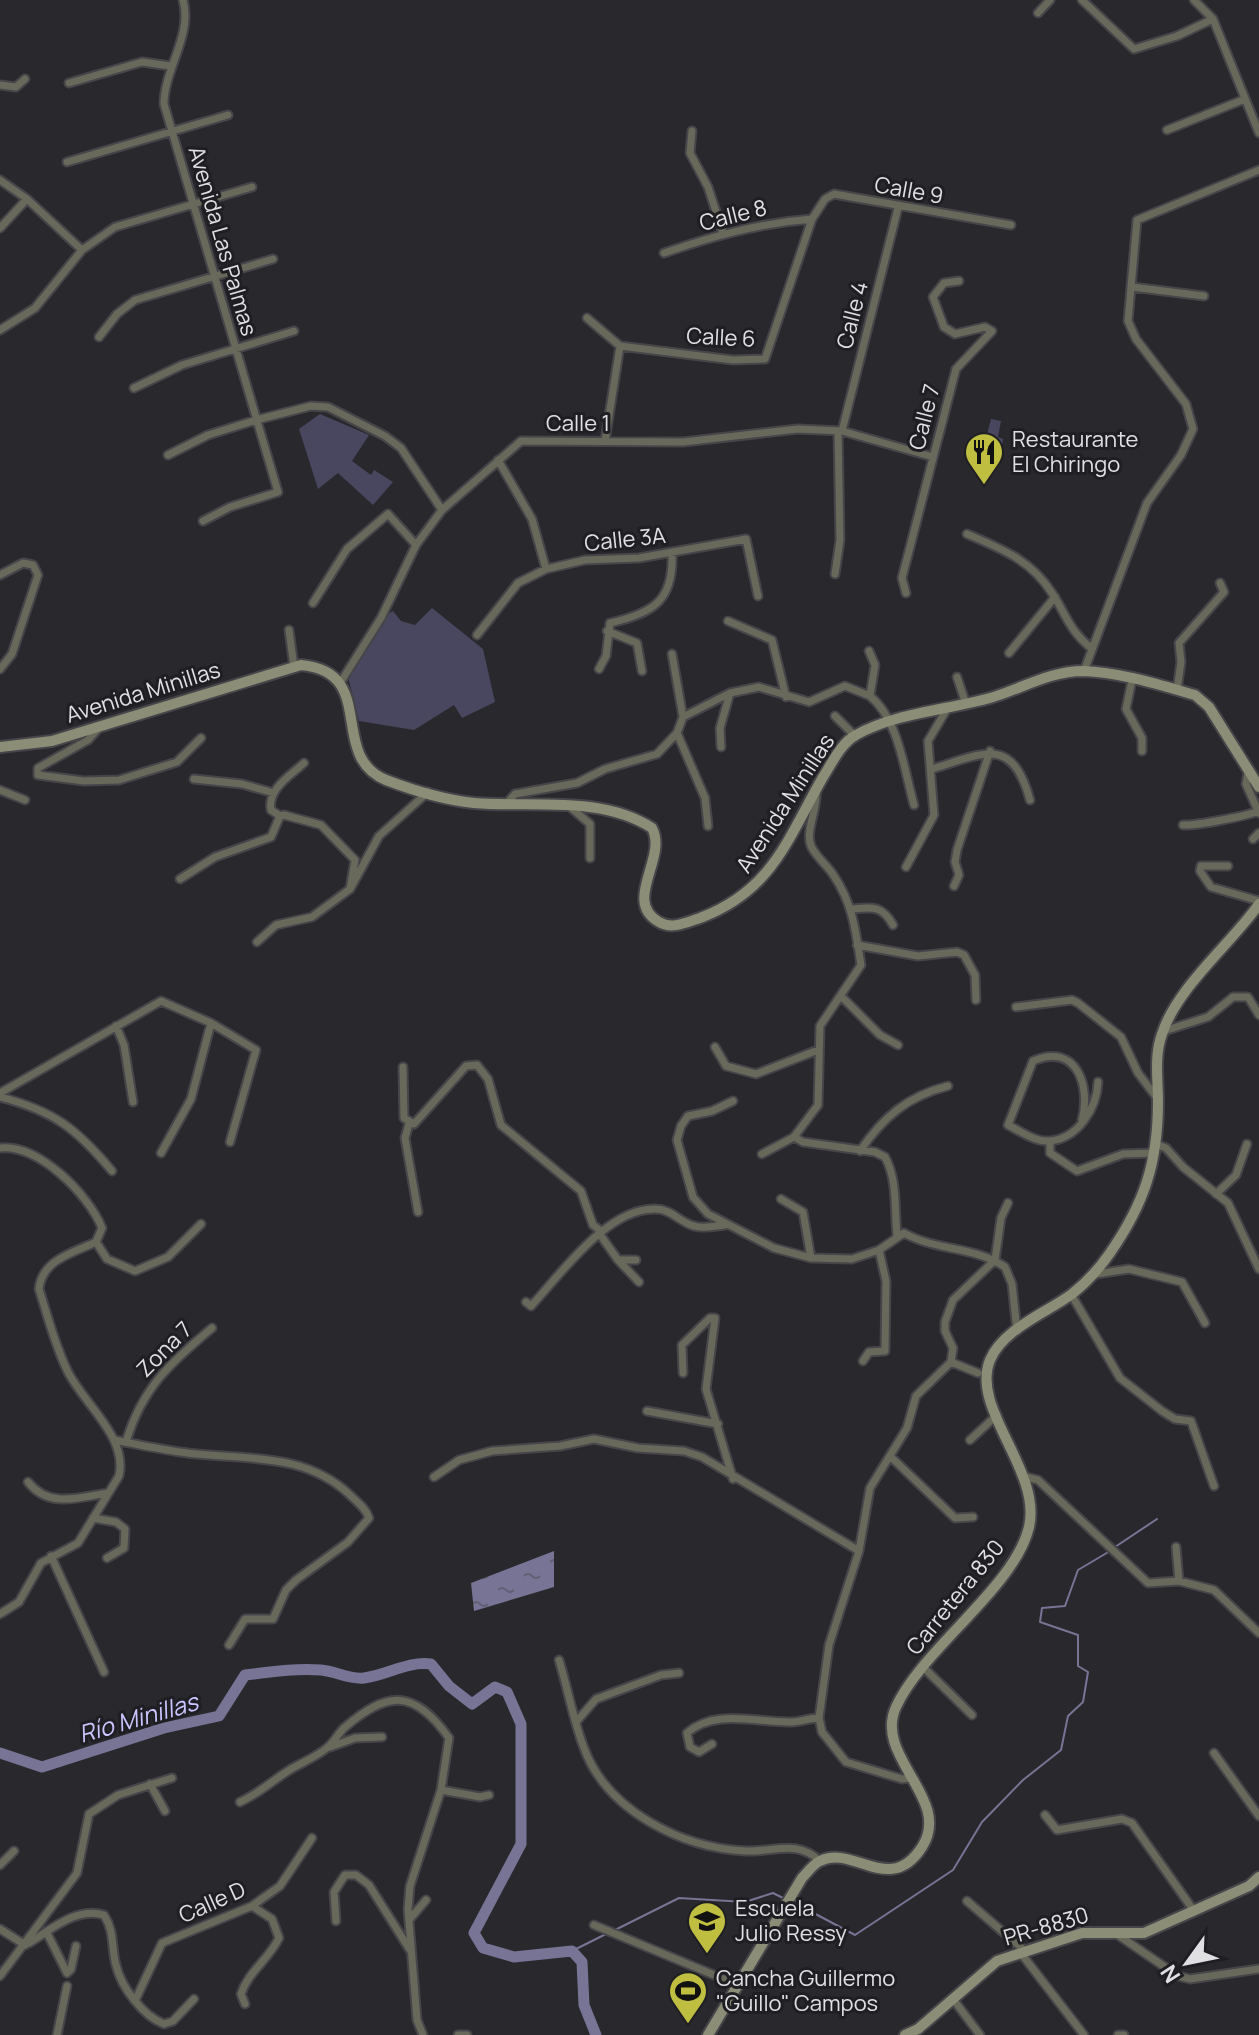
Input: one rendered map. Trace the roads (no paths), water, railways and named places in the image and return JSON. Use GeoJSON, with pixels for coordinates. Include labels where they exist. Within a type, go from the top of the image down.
{"type":"FeatureCollection","features":[{"type":"Feature","properties":{"kind":"street","name":"Avenida Las Palmas"},"geometry":{"type":"LineString","coordinates":[[183,0],[184,29],[164,85],[164,104],[278,492],[230,507],[203,521]]}},
{"type":"Feature","properties":{"kind":"street"},"geometry":{"type":"LineString","coordinates":[[1038,13],[1050,0]]}},
{"type":"Feature","properties":{"kind":"street"},"geometry":{"type":"LineString","coordinates":[[1082,0],[1134,49],[1177,36],[1213,19]]}},
{"type":"Feature","properties":{"kind":"street"},"geometry":{"type":"LineString","coordinates":[[1194,0],[1213,19],[1259,133]]}},
{"type":"Feature","properties":{"kind":"street"},"geometry":{"type":"LineString","coordinates":[[69,83],[142,62],[171,66]]}},
{"type":"Feature","properties":{"kind":"street"},"geometry":{"type":"LineString","coordinates":[[0,85],[16,87],[25,79]]}},
{"type":"Feature","properties":{"kind":"street"},"geometry":{"type":"LineString","coordinates":[[1167,130],[1245,99]]}},
{"type":"Feature","properties":{"kind":"street"},"geometry":{"type":"LineString","coordinates":[[67,162],[228,115]]}},
{"type":"Feature","properties":{"kind":"street"},"geometry":{"type":"LineString","coordinates":[[692,131],[690,153],[708,187],[723,233]]}},
{"type":"Feature","properties":{"kind":"street"},"geometry":{"type":"LineString","coordinates":[[1084,671],[1147,503],[1181,455],[1193,429],[1186,404],[1136,339],[1128,321],[1137,220],[1259,170]]}},
{"type":"Feature","properties":{"kind":"street"},"geometry":{"type":"LineString","coordinates":[[0,180],[27,199],[82,250]]}},
{"type":"Feature","properties":{"kind":"street"},"geometry":{"type":"LineString","coordinates":[[0,330],[35,308],[82,250],[115,227],[252,187]]}},
{"type":"Feature","properties":{"kind":"street","name":"Calle 9"},"geometry":{"type":"LineString","coordinates":[[812,219],[825,199],[834,194],[898,208],[1011,225]]}},
{"type":"Feature","properties":{"kind":"street"},"geometry":{"type":"LineString","coordinates":[[0,228],[27,199]]}},
{"type":"Feature","properties":{"kind":"street","name":"Calle 4"},"geometry":{"type":"LineString","coordinates":[[835,574],[840,540],[840,431],[898,208]]}},
{"type":"Feature","properties":{"kind":"street","name":"Calle 8"},"geometry":{"type":"LineString","coordinates":[[664,253],[723,233],[772,222],[812,219]]}},
{"type":"Feature","properties":{"kind":"street","name":"Calle 6"},"geometry":{"type":"LineString","coordinates":[[620,346],[733,360],[765,359],[812,219]]}},
{"type":"Feature","properties":{"kind":"street"},"geometry":{"type":"LineString","coordinates":[[99,337],[117,314],[135,300],[273,259]]}},
{"type":"Feature","properties":{"kind":"street","name":"Calle 7"},"geometry":{"type":"LineString","coordinates":[[906,593],[902,578],[956,369],[992,331],[985,327],[955,334],[944,327],[933,297],[944,283],[959,281]]}},
{"type":"Feature","properties":{"kind":"street"},"geometry":{"type":"LineString","coordinates":[[1132,287],[1204,296]]}},
{"type":"Feature","properties":{"kind":"street"},"geometry":{"type":"LineString","coordinates":[[587,318],[620,346],[605,441]]}},
{"type":"Feature","properties":{"kind":"street"},"geometry":{"type":"LineString","coordinates":[[134,388],[182,365],[294,331]]}},
{"type":"Feature","properties":{"kind":"street"},"geometry":{"type":"LineString","coordinates":[[168,455],[208,435],[256,420],[311,406],[328,407],[349,416],[401,448],[442,510]]}},
{"type":"Feature","properties":{"kind":"street","name":"Calle 1"},"geometry":{"type":"LineString","coordinates":[[342,680],[381,618],[416,545],[442,510],[521,441],[683,442],[798,429],[840,431],[933,457]]}},
{"type":"Feature","properties":{"kind":"street"},"geometry":{"type":"LineString","coordinates":[[498,460],[532,519],[546,569]]}},
{"type":"Feature","properties":{"kind":"street"},"geometry":{"type":"LineString","coordinates":[[313,603],[347,549],[388,514],[416,545]]}},
{"type":"Feature","properties":{"kind":"street"},"geometry":{"type":"LineString","coordinates":[[967,534],[1022,558],[1055,597],[1070,629],[1091,648]]}},
{"type":"Feature","properties":{"kind":"street","name":"Calle 3A"},"geometry":{"type":"LineString","coordinates":[[477,635],[518,583],[546,569],[585,560],[672,553],[746,539],[758,596]]}},
{"type":"Feature","properties":{"kind":"street"},"geometry":{"type":"LineString","coordinates":[[599,669],[606,656],[610,623],[639,616],[668,594],[673,580],[672,553]]}},
{"type":"Feature","properties":{"kind":"street"},"geometry":{"type":"LineString","coordinates":[[0,575],[23,563],[33,565],[38,575],[12,654],[0,669]]}},
{"type":"Feature","properties":{"kind":"street"},"geometry":{"type":"LineString","coordinates":[[1177,690],[1181,662],[1179,643],[1224,592],[1220,583]]}},
{"type":"Feature","properties":{"kind":"street"},"geometry":{"type":"LineString","coordinates":[[1009,653],[1055,597]]}},
{"type":"Feature","properties":{"kind":"street"},"geometry":{"type":"LineString","coordinates":[[728,621],[772,640],[786,697]]}},
{"type":"Feature","properties":{"kind":"street"},"geometry":{"type":"LineString","coordinates":[[289,630],[294,667]]}},
{"type":"Feature","properties":{"kind":"street"},"geometry":{"type":"LineString","coordinates":[[607,631],[637,643],[642,671]]}},
{"type":"Feature","properties":{"kind":"street"},"geometry":{"type":"LineString","coordinates":[[869,651],[875,665],[870,696]]}},
{"type":"Feature","properties":{"kind":"street"},"geometry":{"type":"LineString","coordinates":[[508,802],[515,794],[577,783],[605,769],[657,754],[677,733],[683,717],[672,654]]}},
{"type":"Feature","properties":{"kind":"street","name":"Avenida Minillas"},"geometry":{"type":"LineString","coordinates":[[0,747],[52,741],[294,667],[323,667],[342,680],[359,753],[376,775],[473,803],[567,805],[634,817],[652,828],[658,852],[645,882],[648,911],[657,921],[681,925],[728,907],[752,890],[770,871],[837,754],[854,735],[890,722],[966,704],[1059,673],[1084,671],[1195,695],[1209,707],[1259,787]]}},
{"type":"Feature","properties":{"kind":"street"},"geometry":{"type":"LineString","coordinates":[[957,677],[966,704]]}},
{"type":"Feature","properties":{"kind":"street"},"geometry":{"type":"LineString","coordinates":[[1132,680],[1126,709],[1142,738],[1142,751]]}},
{"type":"Feature","properties":{"kind":"street"},"geometry":{"type":"LineString","coordinates":[[683,717],[730,693],[759,687],[809,702],[845,686],[870,696],[883,707],[914,805]]}},
{"type":"Feature","properties":{"kind":"street"},"geometry":{"type":"LineString","coordinates":[[721,747],[719,737],[730,693]]}},
{"type":"Feature","properties":{"kind":"street"},"geometry":{"type":"LineString","coordinates":[[906,867],[934,815],[928,741],[947,709]]}},
{"type":"Feature","properties":{"kind":"street"},"geometry":{"type":"LineString","coordinates":[[835,716],[854,735]]}},
{"type":"Feature","properties":{"kind":"street"},"geometry":{"type":"LineString","coordinates":[[100,726],[88,740],[38,768],[38,775],[84,781],[119,780],[177,762],[201,738]]}},
{"type":"Feature","properties":{"kind":"street"},"geometry":{"type":"LineString","coordinates":[[677,733],[705,798],[708,826]]}},
{"type":"Feature","properties":{"kind":"street"},"geometry":{"type":"LineString","coordinates":[[932,769],[990,751],[1014,762],[1023,773],[1030,800]]}},
{"type":"Feature","properties":{"kind":"street"},"geometry":{"type":"LineString","coordinates":[[954,886],[959,875],[955,862],[957,850],[990,751]]}},
{"type":"Feature","properties":{"kind":"street"},"geometry":{"type":"LineString","coordinates":[[304,763],[274,793],[270,804],[280,816],[305,818],[321,825],[355,860],[350,889]]}},
{"type":"Feature","properties":{"kind":"street"},"geometry":{"type":"LineString","coordinates":[[1183,825],[1196,827],[1218,818],[1258,812],[1246,784],[1248,773]]}},
{"type":"Feature","properties":{"kind":"street"},"geometry":{"type":"LineString","coordinates":[[194,779],[221,780],[274,793]]}},
{"type":"Feature","properties":{"kind":"street"},"geometry":{"type":"LineString","coordinates":[[0,790],[25,800]]}},
{"type":"Feature","properties":{"kind":"street"},"geometry":{"type":"LineString","coordinates":[[762,1154],[794,1137],[818,1105],[820,1026],[861,965],[852,909],[835,877],[811,846],[818,806],[816,790]]}},
{"type":"Feature","properties":{"kind":"street"},"geometry":{"type":"LineString","coordinates":[[257,942],[276,925],[312,917],[350,889],[379,836],[428,792]]}},
{"type":"Feature","properties":{"kind":"street"},"geometry":{"type":"LineString","coordinates":[[567,805],[590,824],[590,858]]}},
{"type":"Feature","properties":{"kind":"street"},"geometry":{"type":"LineString","coordinates":[[180,879],[215,857],[271,837],[280,816]]}},
{"type":"Feature","properties":{"kind":"street"},"geometry":{"type":"LineString","coordinates":[[1228,866],[1201,866],[1200,871],[1211,887],[1259,903]]}},
{"type":"Feature","properties":{"kind":"street","name":"Carretera 830"},"geometry":{"type":"LineString","coordinates":[[820,1861],[837,1859],[882,1870],[913,1858],[924,1844],[930,1821],[926,1802],[894,1745],[892,1721],[895,1707],[923,1667],[1017,1557],[1029,1527],[1030,1502],[1026,1477],[997,1415],[987,1383],[990,1360],[1017,1331],[1096,1274],[1136,1214],[1157,1149],[1157,1058],[1162,1033],[1212,960],[1259,903]]}},
{"type":"Feature","properties":{"kind":"street"},"geometry":{"type":"LineString","coordinates":[[852,909],[877,907],[886,913],[893,925]]}},
{"type":"Feature","properties":{"kind":"street"},"geometry":{"type":"LineString","coordinates":[[857,945],[918,956],[957,952],[964,955],[975,975],[976,1000]]}},
{"type":"Feature","properties":{"kind":"street"},"geometry":{"type":"LineString","coordinates":[[841,996],[880,1035],[898,1045]]}},
{"type":"Feature","properties":{"kind":"street"},"geometry":{"type":"LineString","coordinates":[[1162,1033],[1208,1017],[1233,997],[1248,997],[1259,1015]]}},
{"type":"Feature","properties":{"kind":"street"},"geometry":{"type":"LineString","coordinates":[[1016,1007],[1072,1000],[1078,1003],[1121,1037],[1138,1073],[1159,1100]]}},
{"type":"Feature","properties":{"kind":"street"},"geometry":{"type":"LineString","coordinates":[[0,1095],[161,1001],[252,1045],[255,1058],[230,1142]]}},
{"type":"Feature","properties":{"kind":"street"},"geometry":{"type":"LineString","coordinates":[[161,1153],[191,1099],[211,1023]]}},
{"type":"Feature","properties":{"kind":"street"},"geometry":{"type":"LineString","coordinates":[[116,1026],[124,1045],[133,1102]]}},
{"type":"Feature","properties":{"kind":"street"},"geometry":{"type":"LineString","coordinates":[[715,1047],[717,1056],[726,1066],[756,1074],[818,1050]]}},
{"type":"Feature","properties":{"kind":"street"},"geometry":{"type":"LineString","coordinates":[[1082,1120],[1088,1099],[1073,1064],[1067,1058],[1051,1055],[1033,1061],[1008,1125],[1038,1140],[1050,1141],[1065,1136],[1091,1113],[1097,1099],[1098,1082]]}},
{"type":"Feature","properties":{"kind":"street"},"geometry":{"type":"LineString","coordinates":[[418,1212],[405,1138],[409,1124],[426,1114],[466,1066],[477,1065],[488,1079],[501,1125],[581,1191],[593,1225],[618,1260],[639,1282]]}},
{"type":"Feature","properties":{"kind":"street"},"geometry":{"type":"LineString","coordinates":[[403,1067],[404,1118],[409,1124]]}},
{"type":"Feature","properties":{"kind":"street"},"geometry":{"type":"LineString","coordinates":[[860,1151],[891,1113],[918,1094],[948,1086]]}},
{"type":"Feature","properties":{"kind":"street"},"geometry":{"type":"LineString","coordinates":[[0,1095],[59,1118],[88,1142],[112,1171]]}},
{"type":"Feature","properties":{"kind":"street"},"geometry":{"type":"LineString","coordinates":[[733,1101],[712,1111],[688,1116],[677,1140],[693,1197],[708,1214],[774,1248],[811,1258],[852,1259],[879,1250],[904,1233],[995,1260],[1005,1267],[1012,1284],[1017,1331]]}},
{"type":"Feature","properties":{"kind":"street"},"geometry":{"type":"LineString","coordinates":[[794,1137],[832,1148],[875,1152],[888,1164],[888,1174],[897,1192],[894,1205],[897,1235]]}},
{"type":"Feature","properties":{"kind":"street"},"geometry":{"type":"LineString","coordinates":[[1050,1141],[1050,1153],[1077,1171],[1123,1154],[1166,1148],[1228,1203],[1259,1269]]}},
{"type":"Feature","properties":{"kind":"street"},"geometry":{"type":"LineString","coordinates":[[1216,1194],[1236,1175],[1247,1144]]}},
{"type":"Feature","properties":{"kind":"street"},"geometry":{"type":"LineString","coordinates":[[0,1148],[22,1148],[42,1159],[94,1208],[102,1228],[96,1242],[55,1261],[41,1276],[39,1289],[69,1374],[114,1440],[122,1465],[78,1543],[41,1563],[19,1602],[0,1614]]}},
{"type":"Feature","properties":{"kind":"street"},"geometry":{"type":"LineString","coordinates":[[781,1199],[803,1212],[811,1258]]}},
{"type":"Feature","properties":{"kind":"street"},"geometry":{"type":"LineString","coordinates":[[911,1778],[902,1779],[846,1762],[822,1732],[819,1718],[829,1645],[859,1551],[870,1488],[892,1458],[907,1428],[916,1396],[951,1362],[953,1348],[945,1331],[945,1322],[953,1300],[995,1260],[1001,1218],[1008,1203]]}},
{"type":"Feature","properties":{"kind":"street"},"geometry":{"type":"LineString","coordinates":[[526,1302],[531,1306],[600,1232],[637,1212],[653,1209],[671,1211],[695,1226],[728,1225]]}},
{"type":"Feature","properties":{"kind":"street"},"geometry":{"type":"LineString","coordinates":[[96,1242],[107,1259],[135,1271],[168,1257],[201,1224]]}},
{"type":"Feature","properties":{"kind":"street"},"geometry":{"type":"LineString","coordinates":[[863,1361],[869,1352],[882,1354],[885,1351],[886,1281],[879,1250]]}},
{"type":"Feature","properties":{"kind":"street"},"geometry":{"type":"LineString","coordinates":[[618,1260],[636,1260]]}},
{"type":"Feature","properties":{"kind":"street"},"geometry":{"type":"LineString","coordinates":[[1096,1274],[1129,1269],[1182,1282],[1205,1323]]}},
{"type":"Feature","properties":{"kind":"street"},"geometry":{"type":"LineString","coordinates":[[1071,1294],[1120,1378],[1175,1419],[1191,1421],[1214,1486]]}},
{"type":"Feature","properties":{"kind":"street"},"geometry":{"type":"LineString","coordinates":[[683,1373],[682,1345],[710,1318],[715,1318],[706,1389],[733,1479]]}},
{"type":"Feature","properties":{"kind":"street","name":"Zona 7"},"geometry":{"type":"LineString","coordinates":[[126,1442],[148,1389],[212,1328]]}},
{"type":"Feature","properties":{"kind":"street"},"geometry":{"type":"LineString","coordinates":[[951,1362],[978,1373]]}},
{"type":"Feature","properties":{"kind":"street"},"geometry":{"type":"LineString","coordinates":[[647,1411],[718,1424]]}},
{"type":"Feature","properties":{"kind":"street"},"geometry":{"type":"LineString","coordinates":[[970,1440],[997,1415]]}},
{"type":"Feature","properties":{"kind":"street"},"geometry":{"type":"LineString","coordinates":[[434,1477],[459,1460],[492,1451],[560,1446],[594,1439],[638,1448],[684,1451],[702,1457],[733,1479],[859,1551]]}},
{"type":"Feature","properties":{"kind":"street"},"geometry":{"type":"LineString","coordinates":[[114,1440],[181,1453],[291,1462],[313,1469],[339,1485],[367,1511],[369,1518],[348,1542],[286,1590],[273,1619],[245,1619],[229,1645]]}},
{"type":"Feature","properties":{"kind":"street"},"geometry":{"type":"LineString","coordinates":[[892,1458],[955,1518],[973,1517]]}},
{"type":"Feature","properties":{"kind":"street"},"geometry":{"type":"LineString","coordinates":[[1026,1477],[1038,1480],[1148,1583],[1179,1581],[1214,1590],[1259,1633]]}},
{"type":"Feature","properties":{"kind":"street"},"geometry":{"type":"LineString","coordinates":[[28,1482],[35,1490],[56,1501],[108,1493]]}},
{"type":"Feature","properties":{"kind":"street"},"geometry":{"type":"LineString","coordinates":[[93,1518],[116,1522],[125,1529],[124,1548],[107,1558]]}},
{"type":"Feature","properties":{"kind":"street"},"geometry":{"type":"LineString","coordinates":[[1176,1547],[1179,1581]]}},
{"type":"Feature","properties":{"kind":"street"},"geometry":{"type":"LineString","coordinates":[[51,1556],[104,1672]]}},
{"type":"Feature","properties":{"kind":"street"},"geometry":{"type":"LineString","coordinates":[[559,1660],[576,1722],[596,1772],[623,1802],[652,1824],[694,1842],[747,1851],[797,1846],[820,1861],[792,1893],[708,2035]]}},
{"type":"Feature","properties":{"kind":"street"},"geometry":{"type":"LineString","coordinates":[[923,1667],[972,1715]]}},
{"type":"Feature","properties":{"kind":"street"},"geometry":{"type":"LineString","coordinates":[[576,1722],[596,1699],[661,1675],[679,1673]]}},
{"type":"Feature","properties":{"kind":"street"},"geometry":{"type":"LineString","coordinates":[[328,1747],[342,1730],[375,1705],[393,1700],[415,1702],[449,1738],[441,1790],[410,1886],[411,1952],[417,2020],[423,2035]]}},
{"type":"Feature","properties":{"kind":"street"},"geometry":{"type":"LineString","coordinates":[[712,1744],[699,1752],[690,1747],[687,1733],[699,1723],[744,1718],[792,1723],[803,1718],[819,1718]]}},
{"type":"Feature","properties":{"kind":"street"},"geometry":{"type":"LineString","coordinates":[[240,1802],[264,1791],[288,1771],[328,1747],[355,1738],[382,1737]]}},
{"type":"Feature","properties":{"kind":"street"},"geometry":{"type":"LineString","coordinates":[[1214,1753],[1259,1816]]}},
{"type":"Feature","properties":{"kind":"street"},"geometry":{"type":"LineString","coordinates":[[0,1976],[77,1873],[89,1814],[118,1795],[172,1778]]}},
{"type":"Feature","properties":{"kind":"street"},"geometry":{"type":"LineString","coordinates":[[150,1784],[165,1811]]}},
{"type":"Feature","properties":{"kind":"street"},"geometry":{"type":"LineString","coordinates":[[441,1790],[480,1797],[489,1795]]}},
{"type":"Feature","properties":{"kind":"street"},"geometry":{"type":"LineString","coordinates":[[1045,1815],[1057,1830],[1122,1819],[1132,1823],[1194,1911]]}},
{"type":"Feature","properties":{"kind":"street","name":"Calle D"},"geometry":{"type":"LineString","coordinates":[[135,2001],[162,1943],[252,1906],[280,1886],[312,1838]]}},
{"type":"Feature","properties":{"kind":"street"},"geometry":{"type":"LineString","coordinates":[[0,1865],[14,1851]]}},
{"type":"Feature","properties":{"kind":"street"},"geometry":{"type":"LineString","coordinates":[[336,1921],[334,1892],[345,1875],[356,1875],[369,1885],[411,1952]]}},
{"type":"Feature","properties":{"kind":"street","name":"PR-8830"},"geometry":{"type":"LineString","coordinates":[[905,2035],[918,2029],[997,1961],[1082,1933],[1102,1930],[1144,1933],[1259,1877]]}},
{"type":"Feature","properties":{"kind":"street"},"geometry":{"type":"LineString","coordinates":[[409,1920],[426,1900]]}},
{"type":"Feature","properties":{"kind":"street"},"geometry":{"type":"LineString","coordinates":[[967,1901],[1023,1951],[1084,2035]]}},
{"type":"Feature","properties":{"kind":"street"},"geometry":{"type":"LineString","coordinates":[[245,2004],[241,1994],[244,1983],[273,1952],[279,1938],[272,1919],[252,1906]]}},
{"type":"Feature","properties":{"kind":"street"},"geometry":{"type":"LineString","coordinates":[[24,1946],[77,1915],[92,1912],[104,1915],[112,1928],[116,1967],[135,2001],[150,2019],[164,2024],[173,2021],[194,1999]]}},
{"type":"Feature","properties":{"kind":"street"},"geometry":{"type":"LineString","coordinates":[[594,1925],[738,1985]]}},
{"type":"Feature","properties":{"kind":"street"},"geometry":{"type":"LineString","coordinates":[[0,1929],[24,1946]]}},
{"type":"Feature","properties":{"kind":"street"},"geometry":{"type":"LineString","coordinates":[[47,1933],[67,1973],[71,1969],[76,1946]]}},
{"type":"Feature","properties":{"kind":"street"},"geometry":{"type":"LineString","coordinates":[[1116,1933],[1178,1976],[1190,1979],[1259,1969]]}},
{"type":"Feature","properties":{"kind":"street"},"geometry":{"type":"LineString","coordinates":[[57,2035],[67,1986]]}},
{"type":"Feature","properties":{"kind":"street"},"geometry":{"type":"LineString","coordinates":[[953,1999],[980,2035]]}},
{"type":"Feature","properties":{"kind":"street"},"geometry":{"type":"LineString","coordinates":[[458,2035],[467,2035]]}},
{"type":"Feature","properties":{"kind":"water"},"geometry":{"type":"Polygon","coordinates":[[[554,1551],[554,1587],[474,1611],[471,1583],[554,1551]]]}},
{"type":"Feature","properties":{"kind":"waterway"},"geometry":{"type":"LineString","coordinates":[[1115,1547],[1157,1519]]}},
{"type":"Feature","properties":{"kind":"waterway"},"geometry":{"type":"LineString","coordinates":[[793,1902],[855,1935],[953,1870],[982,1822],[1023,1780],[1061,1750],[1068,1716],[1083,1702],[1088,1672],[1078,1666],[1078,1635],[1040,1622],[1042,1608],[1065,1606],[1078,1570],[1110,1551]]}},
{"type":"Feature","properties":{"kind":"waterway","name":"Río Minillas"},"geometry":{"type":"LineString","coordinates":[[0,1753],[42,1767],[164,1728],[219,1716],[245,1675],[321,1670],[364,1678],[414,1664],[431,1664],[449,1686],[472,1704],[495,1687],[507,1692],[521,1724],[521,1844],[474,1933],[483,1948],[514,1957],[572,1951],[582,1962],[584,2005],[596,2035]]}},
{"type":"Feature","properties":{"kind":"waterway"},"geometry":{"type":"LineString","coordinates":[[615,1930],[679,1898],[745,1902],[773,1893],[783,1898]]}},
{"type":"Feature","properties":{"kind":"waterway"},"geometry":{"type":"LineString","coordinates":[[572,1951],[606,1934]]}},
{"type":"Feature","properties":{"kind":"place","name":"Restaurante El Chiringo"},"geometry":{"type":"Point","coordinates":[984,486]}},
{"type":"Feature","properties":{"kind":"place","name":"Escuela Julio Ressy"},"geometry":{"type":"Point","coordinates":[707,1955]}},
{"type":"Feature","properties":{"kind":"place","name":"Cancha Guillermo \"Guillo\" Campos"},"geometry":{"type":"Point","coordinates":[688,2025]}}]}
